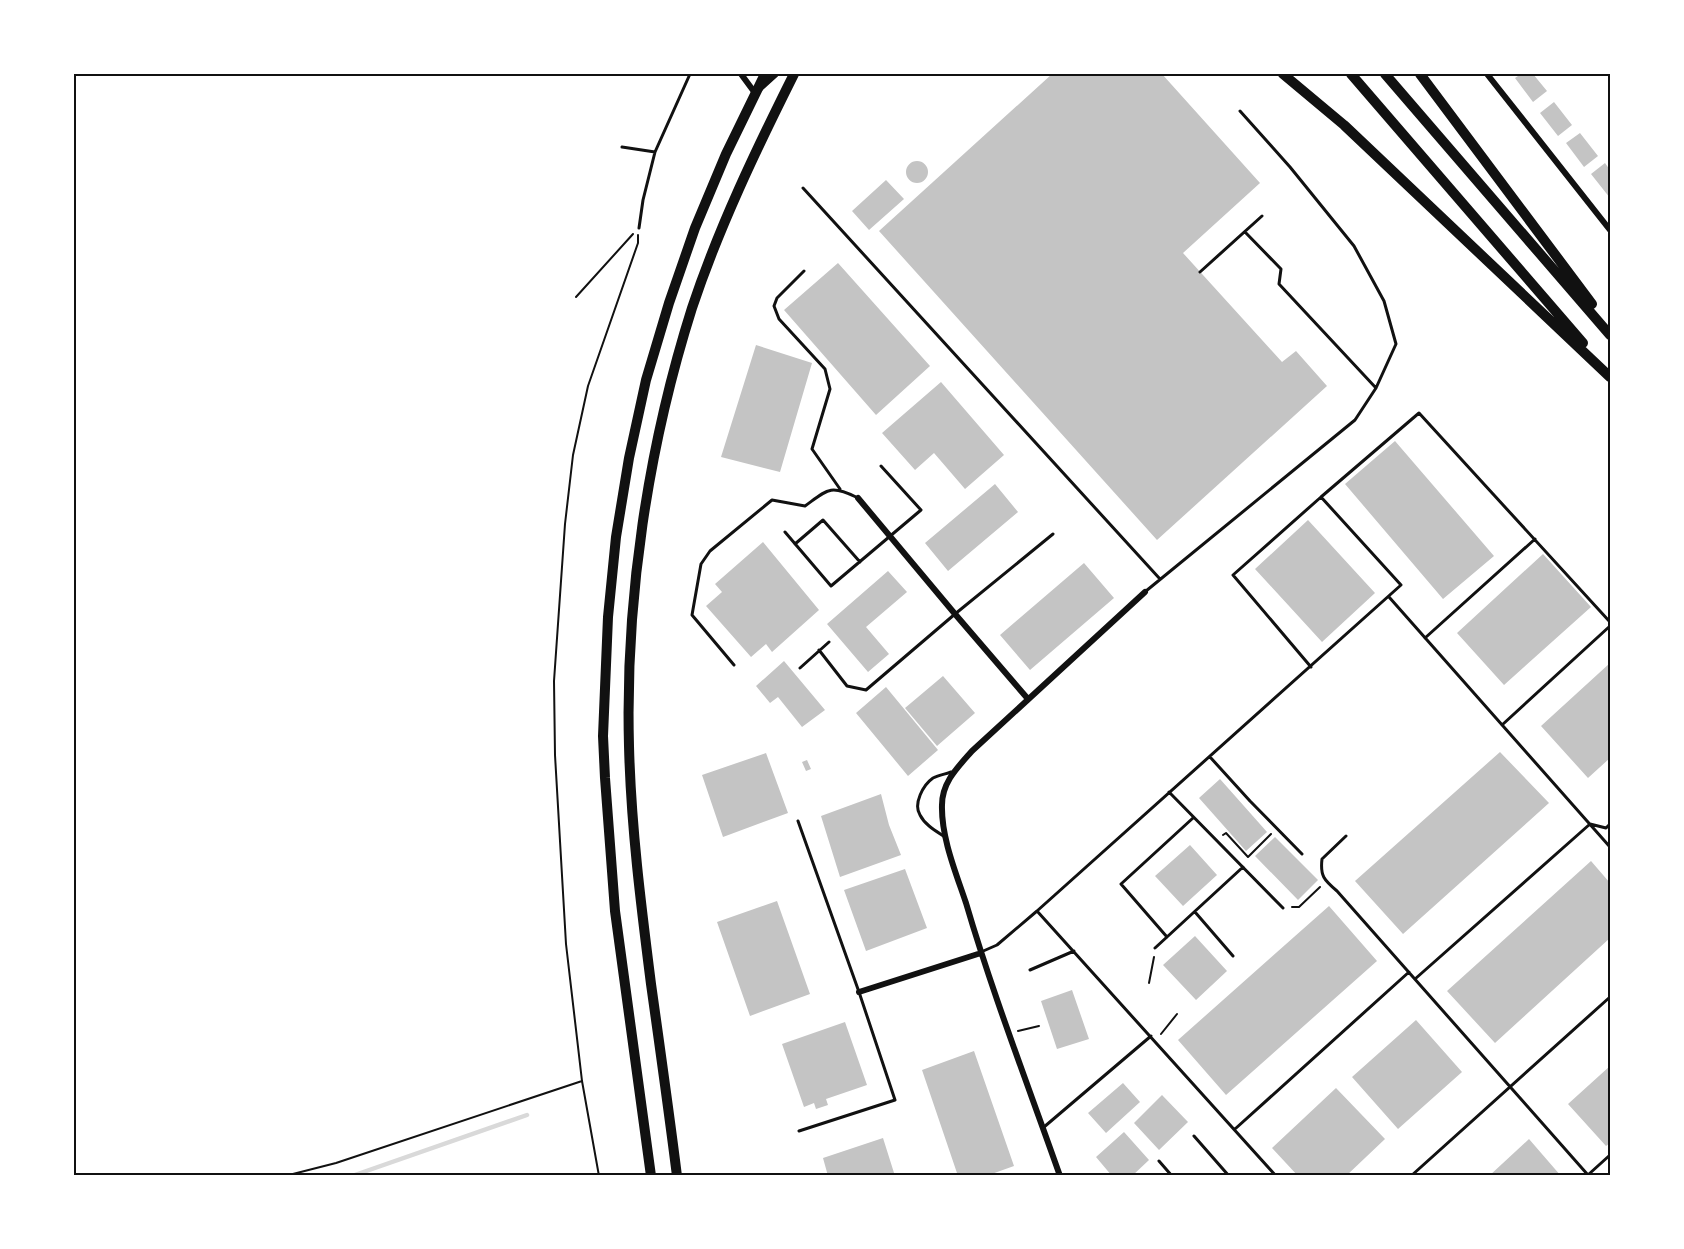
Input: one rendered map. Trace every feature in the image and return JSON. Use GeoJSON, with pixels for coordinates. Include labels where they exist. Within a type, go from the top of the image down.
{"type":"FeatureCollection","features":[{"type":"Feature","properties":{"kind":"highway"},"geometry":{"type":"LineString","coordinates":[[651,1176],[614,900],[603,736],[608,617],[620,514],[629,458],[646,380],[695,228],[726,154],[765,74]]}},
{"type":"Feature","properties":{"kind":"highway"},"geometry":{"type":"LineString","coordinates":[[677,1176],[633,829],[628,746],[632,618],[653,462],[670,385],[692,308],[718,237],[749,165],[794,74]]}},
{"type":"Feature","properties":{"kind":"highway"},"geometry":{"type":"LineString","coordinates":[[1283,74],[1344,125],[1611,376]]}},
{"type":"Feature","properties":{"kind":"highway"},"geometry":{"type":"LineString","coordinates":[[1351,74],[1611,376]]}},
{"type":"Feature","properties":{"kind":"highway"},"geometry":{"type":"LineString","coordinates":[[1385,74],[1611,335]]}},
{"type":"Feature","properties":{"kind":"highway"},"geometry":{"type":"LineString","coordinates":[[1420,74],[1611,329]]}},
{"type":"Feature","properties":{"kind":"street"},"geometry":{"type":"LineString","coordinates":[[741,74],[755,93],[776,74]]}},
{"type":"Feature","properties":{"kind":"street"},"geometry":{"type":"LineString","coordinates":[[1487,74],[1611,230]]}},
{"type":"Feature","properties":{"kind":"street"},"geometry":{"type":"LineString","coordinates":[[858,498],[1028,699]]}},
{"type":"Feature","properties":{"kind":"street"},"geometry":{"type":"LineString","coordinates":[[1060,1176],[981,952],[946,838],[942,805],[944,788],[953,772],[972,751],[1145,592]]}},
{"type":"Feature","properties":{"kind":"street"},"geometry":{"type":"LineString","coordinates":[[859,993],[981,952]]}},
{"type":"Feature","properties":{"kind":"lane"},"geometry":{"type":"LineString","coordinates":[[639,228],[655,152],[690,74]]}},
{"type":"Feature","properties":{"kind":"lane"},"geometry":{"type":"LineString","coordinates":[[1145,592],[1355,420],[1376,388],[1396,344],[1384,301],[1354,246],[1290,167],[1240,111]]}},
{"type":"Feature","properties":{"kind":"lane"},"geometry":{"type":"LineString","coordinates":[[622,147],[655,152]]}},
{"type":"Feature","properties":{"kind":"lane"},"geometry":{"type":"LineString","coordinates":[[803,188],[1160,579]]}},
{"type":"Feature","properties":{"kind":"lane"},"geometry":{"type":"LineString","coordinates":[[1200,272],[1262,216]]}},
{"type":"Feature","properties":{"kind":"lane"},"geometry":{"type":"LineString","coordinates":[[1245,232],[1281,269],[1279,284],[1376,388]]}},
{"type":"Feature","properties":{"kind":"lane"},"geometry":{"type":"LineString","coordinates":[[804,271],[777,298],[774,306],[779,319],[825,369],[830,389],[812,449],[840,489],[858,498]]}},
{"type":"Feature","properties":{"kind":"lane"},"geometry":{"type":"LineString","coordinates":[[1311,666],[1233,575],[1419,412],[1611,624],[1502,725]]}},
{"type":"Feature","properties":{"kind":"lane"},"geometry":{"type":"LineString","coordinates":[[785,532],[831,586],[921,510],[881,466]]}},
{"type":"Feature","properties":{"kind":"lane"},"geometry":{"type":"LineString","coordinates":[[734,665],[692,615],[701,564],[710,551],[772,500],[805,506],[826,491],[840,489]]}},
{"type":"Feature","properties":{"kind":"lane"},"geometry":{"type":"LineString","coordinates":[[981,952],[997,945],[1037,911],[1401,585],[1321,497]]}},
{"type":"Feature","properties":{"kind":"lane"},"geometry":{"type":"LineString","coordinates":[[795,544],[823,520],[860,562]]}},
{"type":"Feature","properties":{"kind":"lane"},"geometry":{"type":"LineString","coordinates":[[819,650],[847,686],[866,690],[1053,534]]}},
{"type":"Feature","properties":{"kind":"lane"},"geometry":{"type":"LineString","coordinates":[[1425,638],[1535,539]]}},
{"type":"Feature","properties":{"kind":"lane"},"geometry":{"type":"LineString","coordinates":[[1389,597],[1611,847]]}},
{"type":"Feature","properties":{"kind":"lane"},"geometry":{"type":"LineString","coordinates":[[800,668],[829,642]]}},
{"type":"Feature","properties":{"kind":"lane"},"geometry":{"type":"LineString","coordinates":[[1210,757],[1302,854]]}},
{"type":"Feature","properties":{"kind":"lane"},"geometry":{"type":"LineString","coordinates":[[946,838],[932,828],[919,814],[918,800],[932,779],[953,772]]}},
{"type":"Feature","properties":{"kind":"lane"},"geometry":{"type":"LineString","coordinates":[[1169,792],[1281,907]]}},
{"type":"Feature","properties":{"kind":"lane"},"geometry":{"type":"LineString","coordinates":[[1167,937],[1121,884],[1193,818]]}},
{"type":"Feature","properties":{"kind":"lane"},"geometry":{"type":"LineString","coordinates":[[798,821],[895,1100],[800,1131]]}},
{"type":"Feature","properties":{"kind":"lane"},"geometry":{"type":"LineString","coordinates":[[1590,824],[1606,828],[1611,824]]}},
{"type":"Feature","properties":{"kind":"lane"},"geometry":{"type":"LineString","coordinates":[[1415,979],[1590,824]]}},
{"type":"Feature","properties":{"kind":"lane"},"geometry":{"type":"LineString","coordinates":[[1346,836],[1322,859],[1320,871],[1325,881],[1337,891],[1588,1175],[1611,1155]]}},
{"type":"Feature","properties":{"kind":"lane"},"geometry":{"type":"LineString","coordinates":[[1155,948],[1243,867]]}},
{"type":"Feature","properties":{"kind":"lane"},"geometry":{"type":"LineString","coordinates":[[1037,911],[1276,1176]]}},
{"type":"Feature","properties":{"kind":"lane"},"geometry":{"type":"LineString","coordinates":[[1195,912],[1233,956]]}},
{"type":"Feature","properties":{"kind":"lane"},"geometry":{"type":"LineString","coordinates":[[1030,970],[1074,951]]}},
{"type":"Feature","properties":{"kind":"lane"},"geometry":{"type":"LineString","coordinates":[[1235,1129],[1408,972]]}},
{"type":"Feature","properties":{"kind":"lane"},"geometry":{"type":"LineString","coordinates":[[1411,1176],[1611,997]]}},
{"type":"Feature","properties":{"kind":"lane"},"geometry":{"type":"LineString","coordinates":[[1043,1128],[1151,1036]]}},
{"type":"Feature","properties":{"kind":"lane"},"geometry":{"type":"LineString","coordinates":[[1194,1136],[1229,1176]]}},
{"type":"Feature","properties":{"kind":"lane"},"geometry":{"type":"LineString","coordinates":[[1159,1161],[1172,1176]]}},
{"type":"Feature","properties":{"kind":"path"},"geometry":{"type":"LineString","coordinates":[[576,297],[639,228]]}},
{"type":"Feature","properties":{"kind":"path"},"geometry":{"type":"LineString","coordinates":[[599,1176],[582,1081],[566,944],[555,756],[554,681],[565,524],[573,455],[588,386],[638,243],[639,228]]}},
{"type":"Feature","properties":{"kind":"path"},"geometry":{"type":"LineString","coordinates":[[1216,840],[1226,833],[1248,857],[1278,828]]}},
{"type":"Feature","properties":{"kind":"path"},"geometry":{"type":"LineString","coordinates":[[1281,907],[1299,907],[1325,881]]}},
{"type":"Feature","properties":{"kind":"path"},"geometry":{"type":"LineString","coordinates":[[1149,983],[1155,948]]}},
{"type":"Feature","properties":{"kind":"path"},"geometry":{"type":"LineString","coordinates":[[1155,1041],[1177,1014]]}},
{"type":"Feature","properties":{"kind":"path"},"geometry":{"type":"LineString","coordinates":[[1009,1034],[1039,1026]]}},
{"type":"Feature","properties":{"kind":"path"},"geometry":{"type":"LineString","coordinates":[[285,1176],[347,1159],[582,1081]]}},
{"type":"Feature","properties":{"kind":"building"},"geometry":{"type":"Polygon","coordinates":[[[1052,74],[1162,74],[1260,183],[1183,253],[1282,362],[1296,351],[1327,386],[1157,540],[879,231],[1052,74]]]}},
{"type":"Feature","properties":{"kind":"building"},"geometry":{"type":"Polygon","coordinates":[[[1521,74],[1533,74],[1547,91],[1533,102],[1515,78],[1521,74]]]}},
{"type":"Feature","properties":{"kind":"building"},"geometry":{"type":"Polygon","coordinates":[[[1554,102],[1572,125],[1558,136],[1540,113],[1554,102]]]}},
{"type":"Feature","properties":{"kind":"building"},"geometry":{"type":"Polygon","coordinates":[[[1580,133],[1598,156],[1584,167],[1566,143],[1580,133]]]}},
{"type":"Feature","properties":{"kind":"building"},"geometry":{"type":"Polygon","coordinates":[[[917,161],[925,164],[928,172],[925,180],[917,183],[909,180],[906,172],[909,164],[917,161]]]}},
{"type":"Feature","properties":{"kind":"building"},"geometry":{"type":"Polygon","coordinates":[[[1605,163],[1610,170],[1610,198],[1591,174],[1605,163]]]}},
{"type":"Feature","properties":{"kind":"building"},"geometry":{"type":"Polygon","coordinates":[[[886,180],[904,199],[869,230],[852,211],[886,180]]]}},
{"type":"Feature","properties":{"kind":"building"},"geometry":{"type":"Polygon","coordinates":[[[838,263],[930,366],[876,415],[784,310],[838,263]]]}},
{"type":"Feature","properties":{"kind":"building"},"geometry":{"type":"Polygon","coordinates":[[[756,345],[812,363],[780,472],[721,457],[756,345]]]}},
{"type":"Feature","properties":{"kind":"building"},"geometry":{"type":"Polygon","coordinates":[[[941,382],[1004,455],[965,489],[934,453],[915,470],[882,433],[941,382]]]}},
{"type":"Feature","properties":{"kind":"building"},"geometry":{"type":"Polygon","coordinates":[[[1395,441],[1494,556],[1443,599],[1345,484],[1395,441]]]}},
{"type":"Feature","properties":{"kind":"building"},"geometry":{"type":"Polygon","coordinates":[[[995,484],[1018,512],[948,571],[925,543],[995,484]]]}},
{"type":"Feature","properties":{"kind":"building"},"geometry":{"type":"Polygon","coordinates":[[[1308,520],[1375,593],[1322,642],[1255,569],[1308,520]]]}},
{"type":"Feature","properties":{"kind":"building"},"geometry":{"type":"Polygon","coordinates":[[[763,542],[819,610],[772,652],[766,644],[751,657],[706,606],[722,592],[715,584],[763,542]]]}},
{"type":"Feature","properties":{"kind":"building"},"geometry":{"type":"Polygon","coordinates":[[[1543,554],[1591,607],[1504,685],[1457,633],[1543,554]]]}},
{"type":"Feature","properties":{"kind":"building"},"geometry":{"type":"Polygon","coordinates":[[[1084,563],[1114,598],[1030,670],[1000,635],[1084,563]]]}},
{"type":"Feature","properties":{"kind":"building"},"geometry":{"type":"Polygon","coordinates":[[[888,571],[907,592],[866,627],[889,654],[868,672],[827,624],[888,571]]]}},
{"type":"Feature","properties":{"kind":"building"},"geometry":{"type":"Polygon","coordinates":[[[784,661],[825,710],[802,727],[778,697],[770,703],[756,686],[784,661]]]}},
{"type":"Feature","properties":{"kind":"building"},"geometry":{"type":"Polygon","coordinates":[[[1610,663],[1610,758],[1588,778],[1541,726],[1610,663]]]}},
{"type":"Feature","properties":{"kind":"building"},"geometry":{"type":"Polygon","coordinates":[[[943,676],[975,713],[937,746],[905,708],[943,676]]]}},
{"type":"Feature","properties":{"kind":"building"},"geometry":{"type":"Polygon","coordinates":[[[886,687],[938,750],[908,776],[856,713],[886,687]]]}},
{"type":"Feature","properties":{"kind":"building"},"geometry":{"type":"Polygon","coordinates":[[[1500,752],[1549,803],[1403,934],[1355,881],[1500,752]]]}},
{"type":"Feature","properties":{"kind":"building"},"geometry":{"type":"Polygon","coordinates":[[[766,753],[788,813],[723,837],[702,775],[766,753]]]}},
{"type":"Feature","properties":{"kind":"building"},"geometry":{"type":"Polygon","coordinates":[[[807,760],[811,769],[806,771],[802,762],[807,760]]]}},
{"type":"Feature","properties":{"kind":"building"},"geometry":{"type":"Polygon","coordinates":[[[1220,779],[1267,832],[1246,851],[1199,798],[1220,779]]]}},
{"type":"Feature","properties":{"kind":"building"},"geometry":{"type":"Polygon","coordinates":[[[881,794],[889,825],[901,855],[840,877],[821,816],[881,794]]]}},
{"type":"Feature","properties":{"kind":"building"},"geometry":{"type":"Polygon","coordinates":[[[1275,837],[1318,880],[1298,900],[1255,856],[1275,837]]]}},
{"type":"Feature","properties":{"kind":"building"},"geometry":{"type":"Polygon","coordinates":[[[1190,845],[1217,875],[1183,906],[1155,876],[1190,845]]]}},
{"type":"Feature","properties":{"kind":"building"},"geometry":{"type":"Polygon","coordinates":[[[1591,861],[1610,883],[1610,938],[1495,1043],[1447,991],[1591,861]]]}},
{"type":"Feature","properties":{"kind":"building"},"geometry":{"type":"Polygon","coordinates":[[[905,869],[927,928],[866,951],[844,890],[905,869]]]}},
{"type":"Feature","properties":{"kind":"building"},"geometry":{"type":"Polygon","coordinates":[[[777,901],[810,994],[750,1016],[717,922],[777,901]]]}},
{"type":"Feature","properties":{"kind":"building"},"geometry":{"type":"Polygon","coordinates":[[[1329,906],[1377,961],[1226,1095],[1178,1040],[1329,906]]]}},
{"type":"Feature","properties":{"kind":"building"},"geometry":{"type":"Polygon","coordinates":[[[1195,936],[1227,971],[1196,1000],[1163,965],[1195,936]]]}},
{"type":"Feature","properties":{"kind":"building"},"geometry":{"type":"Polygon","coordinates":[[[1072,990],[1089,1039],[1057,1049],[1041,1001],[1072,990]]]}},
{"type":"Feature","properties":{"kind":"building"},"geometry":{"type":"Polygon","coordinates":[[[1416,1020],[1462,1072],[1398,1129],[1352,1077],[1416,1020]]]}},
{"type":"Feature","properties":{"kind":"building"},"geometry":{"type":"Polygon","coordinates":[[[845,1022],[867,1085],[826,1099],[828,1105],[816,1109],[814,1103],[804,1107],[782,1044],[845,1022]]]}},
{"type":"Feature","properties":{"kind":"building"},"geometry":{"type":"Polygon","coordinates":[[[974,1051],[1014,1166],[986,1176],[958,1176],[922,1070],[974,1051]]]}},
{"type":"Feature","properties":{"kind":"building"},"geometry":{"type":"Polygon","coordinates":[[[1610,1066],[1610,1143],[1606,1146],[1568,1104],[1610,1066]]]}},
{"type":"Feature","properties":{"kind":"building"},"geometry":{"type":"Polygon","coordinates":[[[1123,1083],[1140,1102],[1106,1133],[1088,1113],[1123,1083]]]}},
{"type":"Feature","properties":{"kind":"building"},"geometry":{"type":"Polygon","coordinates":[[[1336,1088],[1385,1139],[1346,1176],[1298,1176],[1272,1148],[1336,1088]]]}},
{"type":"Feature","properties":{"kind":"building"},"geometry":{"type":"Polygon","coordinates":[[[1162,1095],[1188,1122],[1159,1150],[1134,1123],[1162,1095]]]}},
{"type":"Feature","properties":{"kind":"building"},"geometry":{"type":"Polygon","coordinates":[[[1124,1132],[1149,1160],[1132,1176],[1112,1176],[1096,1157],[1124,1132]]]}},
{"type":"Feature","properties":{"kind":"building"},"geometry":{"type":"Polygon","coordinates":[[[883,1138],[895,1176],[828,1176],[823,1158],[883,1138]]]}},
{"type":"Feature","properties":{"kind":"building"},"geometry":{"type":"Polygon","coordinates":[[[1529,1139],[1561,1176],[1489,1176],[1529,1139]]]}},
{"type":"Feature","properties":{"kind":"waterway"},"geometry":{"type":"LineString","coordinates":[[352,1176],[527,1115]]}}]}
